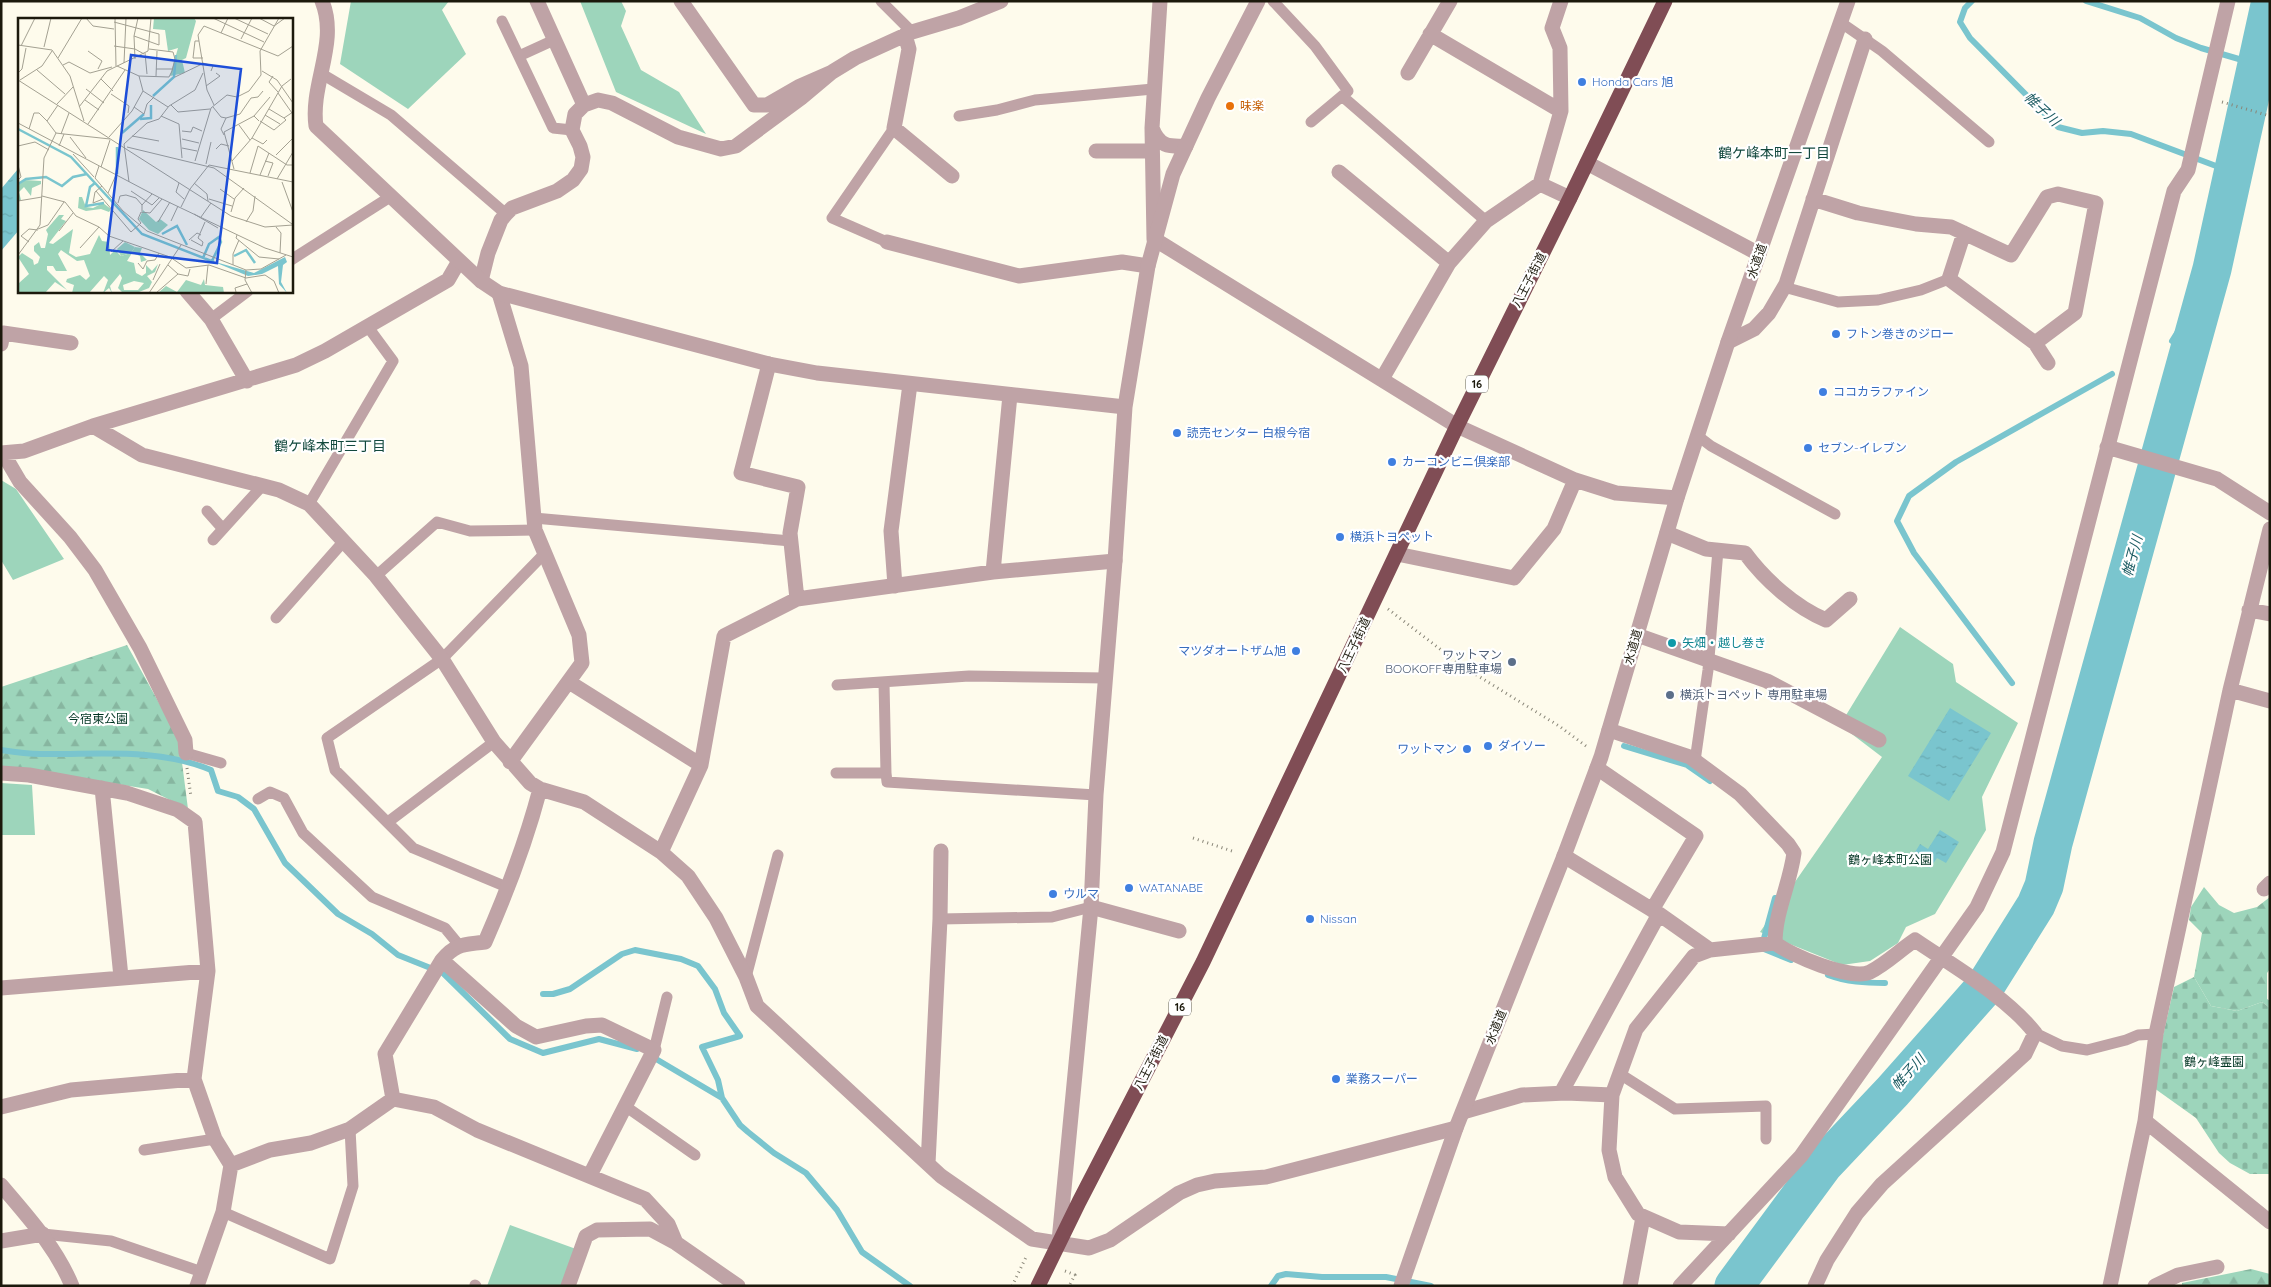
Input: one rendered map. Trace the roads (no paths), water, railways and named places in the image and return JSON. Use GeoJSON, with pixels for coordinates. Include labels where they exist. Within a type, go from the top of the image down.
{"type":"FeatureCollection","features":[{"type":"Feature","properties":{"kind":"highway","name":"八王子街道"},"geometry":{"type":"LineString","coordinates":[[1038,1286],[1203,962],[1457,426],[1570,198],[1664,1]]}},
{"type":"Feature","properties":{"kind":"street"},"geometry":{"type":"LineString","coordinates":[[322,1],[326,10],[328,26],[327,45],[314,113],[316,126],[481,282],[498,293],[769,364],[817,373],[1125,407]]}},
{"type":"Feature","properties":{"kind":"street"},"geometry":{"type":"LineString","coordinates":[[537,1],[584,105]]}},
{"type":"Feature","properties":{"kind":"street"},"geometry":{"type":"LineString","coordinates":[[681,1],[754,105],[767,105],[800,86],[832,72],[855,58],[908,34],[959,18],[1001,1]]}},
{"type":"Feature","properties":{"kind":"street"},"geometry":{"type":"LineString","coordinates":[[1154,239],[1152,128],[1160,1]]}},
{"type":"Feature","properties":{"kind":"street"},"geometry":{"type":"LineString","coordinates":[[1059,1242],[1090,906],[1096,795],[1115,561],[1125,407],[1148,266],[1173,174],[1208,98],[1258,1]]}},
{"type":"Feature","properties":{"kind":"street"},"geometry":{"type":"LineString","coordinates":[[1408,73],[1450,1]]}},
{"type":"Feature","properties":{"kind":"street"},"geometry":{"type":"LineString","coordinates":[[1382,379],[1449,263],[1486,222],[1540,184],[1561,111],[1560,48],[1552,28],[1561,1]]}},
{"type":"Feature","properties":{"kind":"street","name":"水道道"},"geometry":{"type":"LineString","coordinates":[[1401,1286],[1456,1128],[1564,856],[1599,762],[1677,498],[1728,342],[1848,1]]}},
{"type":"Feature","properties":{"kind":"street"},"geometry":{"type":"LineString","coordinates":[[1680,1286],[1801,1156],[1977,907],[2003,852],[2174,191],[2188,170],[2228,1]]}},
{"type":"Feature","properties":{"kind":"street"},"geometry":{"type":"LineString","coordinates":[[908,34],[909,49],[894,128],[952,176]]}},
{"type":"Feature","properties":{"kind":"street"},"geometry":{"type":"LineString","coordinates":[[1430,34],[1561,111]]}},
{"type":"Feature","properties":{"kind":"street"},"geometry":{"type":"LineString","coordinates":[[1728,342],[1754,329],[1769,313],[1784,288],[1865,39]]}},
{"type":"Feature","properties":{"kind":"street"},"geometry":{"type":"LineString","coordinates":[[481,282],[488,253],[501,220],[506,214],[512,208],[556,191],[573,180],[581,169],[583,157],[572,130],[575,114],[584,105],[598,100],[612,103],[678,137],[721,149],[736,146],[802,98],[832,72]]}},
{"type":"Feature","properties":{"kind":"street"},"geometry":{"type":"LineString","coordinates":[[1152,128],[1156,139],[1162,144],[1170,147],[1186,146]]}},
{"type":"Feature","properties":{"kind":"street"},"geometry":{"type":"LineString","coordinates":[[1096,151],[1152,151]]}},
{"type":"Feature","properties":{"kind":"street"},"geometry":{"type":"LineString","coordinates":[[1587,163],[1759,254]]}},
{"type":"Feature","properties":{"kind":"street"},"geometry":{"type":"LineString","coordinates":[[1339,172],[1449,263]]}},
{"type":"Feature","properties":{"kind":"street"},"geometry":{"type":"LineString","coordinates":[[1540,184],[1570,198]]}},
{"type":"Feature","properties":{"kind":"street"},"geometry":{"type":"LineString","coordinates":[[1813,199],[1858,213],[1916,224],[1951,226],[2011,255],[2047,197],[2058,194],[2096,203],[2075,313],[2035,343]]}},
{"type":"Feature","properties":{"kind":"street"},"geometry":{"type":"LineString","coordinates":[[1964,233],[1948,279],[2035,343],[2048,363]]}},
{"type":"Feature","properties":{"kind":"street"},"geometry":{"type":"LineString","coordinates":[[1154,239],[1457,426],[1575,480],[1616,492],[1677,498]]}},
{"type":"Feature","properties":{"kind":"street"},"geometry":{"type":"LineString","coordinates":[[887,242],[1019,276],[1122,262],[1148,266]]}},
{"type":"Feature","properties":{"kind":"street"},"geometry":{"type":"LineString","coordinates":[[186,753],[185,740],[140,648],[95,570],[70,537],[20,482],[2,453],[24,451],[93,426],[296,365],[368,327],[448,280],[459,261]]}},
{"type":"Feature","properties":{"kind":"street"},"geometry":{"type":"LineString","coordinates":[[188,292],[210,319],[247,381]]}},
{"type":"Feature","properties":{"kind":"street"},"geometry":{"type":"LineString","coordinates":[[498,293],[521,366],[535,524],[545,554],[579,635],[582,663],[510,762]]}},
{"type":"Feature","properties":{"kind":"street"},"geometry":{"type":"LineString","coordinates":[[1,344],[3,333],[71,343]]}},
{"type":"Feature","properties":{"kind":"street"},"geometry":{"type":"LineString","coordinates":[[769,364],[741,473],[798,487],[790,533],[797,600]]}},
{"type":"Feature","properties":{"kind":"street"},"geometry":{"type":"LineString","coordinates":[[895,586],[891,532],[910,384]]}},
{"type":"Feature","properties":{"kind":"street"},"geometry":{"type":"LineString","coordinates":[[993,572],[1010,395]]}},
{"type":"Feature","properties":{"kind":"street"},"geometry":{"type":"LineString","coordinates":[[93,426],[142,455],[278,490],[309,504],[376,576],[442,659],[494,742],[510,762],[530,782],[540,788],[584,802],[661,852],[688,876],[716,918],[746,977],[757,1006],[941,1176],[1032,1239],[1089,1248],[1110,1240],[1180,1193],[1197,1185],[1215,1181],[1266,1177],[1456,1128]]}},
{"type":"Feature","properties":{"kind":"street"},"geometry":{"type":"LineString","coordinates":[[2107,447],[2217,479],[2270,512]]}},
{"type":"Feature","properties":{"kind":"street"},"geometry":{"type":"LineString","coordinates":[[1396,554],[1514,578],[1554,529],[1575,480]]}},
{"type":"Feature","properties":{"kind":"street"},"geometry":{"type":"LineString","coordinates":[[2110,1286],[2145,1121],[2156,1034],[2230,690],[2270,529]]}},
{"type":"Feature","properties":{"kind":"street"},"geometry":{"type":"LineString","coordinates":[[1667,533],[1706,549],[1745,553],[1763,575],[1811,614],[1826,620],[1850,599]]}},
{"type":"Feature","properties":{"kind":"street"},"geometry":{"type":"LineString","coordinates":[[661,852],[701,765],[724,636],[797,600],[993,572],[1115,561]]}},
{"type":"Feature","properties":{"kind":"street"},"geometry":{"type":"LineString","coordinates":[[2249,610],[2270,614]]}},
{"type":"Feature","properties":{"kind":"street"},"geometry":{"type":"LineString","coordinates":[[1636,635],[1709,659],[1767,681],[1879,740]]}},
{"type":"Feature","properties":{"kind":"street"},"geometry":{"type":"LineString","coordinates":[[569,682],[701,765]]}},
{"type":"Feature","properties":{"kind":"street"},"geometry":{"type":"LineString","coordinates":[[2230,690],[2270,701]]}},
{"type":"Feature","properties":{"kind":"street"},"geometry":{"type":"LineString","coordinates":[[1609,730],[1690,757],[1740,794],[1794,853],[1792,868],[1775,925],[1767,944]]}},
{"type":"Feature","properties":{"kind":"street"},"geometry":{"type":"LineString","coordinates":[[1561,1093],[1696,836],[1599,762]]}},
{"type":"Feature","properties":{"kind":"street"},"geometry":{"type":"LineString","coordinates":[[1,773],[29,775],[127,793],[178,810],[195,822],[208,971],[194,1079],[215,1139],[231,1165],[223,1212],[200,1279]]}},
{"type":"Feature","properties":{"kind":"street"},"geometry":{"type":"LineString","coordinates":[[102,788],[121,977]]}},
{"type":"Feature","properties":{"kind":"street"},"geometry":{"type":"LineString","coordinates":[[393,1098],[386,1054],[442,960],[451,949],[459,945],[485,942],[509,888],[531,823],[540,788]]}},
{"type":"Feature","properties":{"kind":"street"},"geometry":{"type":"LineString","coordinates":[[928,1164],[940,919],[941,851]]}},
{"type":"Feature","properties":{"kind":"street"},"geometry":{"type":"LineString","coordinates":[[1564,856],[1655,912],[1710,950]]}},
{"type":"Feature","properties":{"kind":"street"},"geometry":{"type":"LineString","coordinates":[[1090,906],[1179,931]]}},
{"type":"Feature","properties":{"kind":"street"},"geometry":{"type":"LineString","coordinates":[[1729,1234],[1679,1232],[1643,1217],[1638,1214],[1616,1177],[1609,1150],[1612,1095],[1636,1029],[1694,956],[1710,950],[1767,944],[1845,973],[1868,973],[1915,940],[1961,970],[2024,1019],[2035,1033],[2025,1054],[1882,1184],[1857,1213],[1827,1260],[1815,1286]]}},
{"type":"Feature","properties":{"kind":"street"},"geometry":{"type":"LineString","coordinates":[[442,960],[516,1026],[536,1037],[586,1026],[602,1025],[654,1050],[590,1175]]}},
{"type":"Feature","properties":{"kind":"street"},"geometry":{"type":"LineString","coordinates":[[1,988],[208,971]]}},
{"type":"Feature","properties":{"kind":"street"},"geometry":{"type":"LineString","coordinates":[[1,1106],[71,1090],[194,1079]]}},
{"type":"Feature","properties":{"kind":"street"},"geometry":{"type":"LineString","coordinates":[[1463,1112],[1522,1095],[1561,1093],[1612,1095]]}},
{"type":"Feature","properties":{"kind":"street"},"geometry":{"type":"LineString","coordinates":[[231,1165],[270,1150],[311,1144],[350,1129],[393,1098],[434,1107],[477,1130],[645,1199],[668,1224],[676,1243]]}},
{"type":"Feature","properties":{"kind":"street"},"geometry":{"type":"LineString","coordinates":[[2145,1121],[2270,1222]]}},
{"type":"Feature","properties":{"kind":"street"},"geometry":{"type":"LineString","coordinates":[[1,1185],[42,1234],[66,1271],[72,1286]]}},
{"type":"Feature","properties":{"kind":"street"},"geometry":{"type":"LineString","coordinates":[[1630,1286],[1643,1217]]}},
{"type":"Feature","properties":{"kind":"street"},"geometry":{"type":"LineString","coordinates":[[568,1286],[586,1236],[597,1230],[650,1229],[676,1243],[738,1286]]}},
{"type":"Feature","properties":{"kind":"street"},"geometry":{"type":"LineString","coordinates":[[1,1241],[42,1234]]}},
{"type":"Feature","properties":{"kind":"street"},"geometry":{"type":"LineString","coordinates":[[2155,1286],[2178,1275],[2217,1267]]}},
{"type":"Feature","properties":{"kind":"lane"},"geometry":{"type":"LineString","coordinates":[[881,1],[908,34]]}},
{"type":"Feature","properties":{"kind":"lane"},"geometry":{"type":"LineString","coordinates":[[1273,1],[1315,46],[1348,91],[1311,122]]}},
{"type":"Feature","properties":{"kind":"lane"},"geometry":{"type":"LineString","coordinates":[[502,21],[553,128],[572,130]]}},
{"type":"Feature","properties":{"kind":"lane"},"geometry":{"type":"LineString","coordinates":[[1840,22],[1882,51],[1990,142]]}},
{"type":"Feature","properties":{"kind":"lane"},"geometry":{"type":"LineString","coordinates":[[519,56],[554,40]]}},
{"type":"Feature","properties":{"kind":"lane"},"geometry":{"type":"LineString","coordinates":[[322,74],[391,115],[506,214]]}},
{"type":"Feature","properties":{"kind":"lane"},"geometry":{"type":"LineString","coordinates":[[959,116],[997,110],[1035,100],[1153,89]]}},
{"type":"Feature","properties":{"kind":"lane"},"geometry":{"type":"LineString","coordinates":[[1342,96],[1486,222]]}},
{"type":"Feature","properties":{"kind":"lane"},"geometry":{"type":"LineString","coordinates":[[887,242],[832,218],[894,128]]}},
{"type":"Feature","properties":{"kind":"lane"},"geometry":{"type":"LineString","coordinates":[[292,259],[390,197]]}},
{"type":"Feature","properties":{"kind":"lane"},"geometry":{"type":"LineString","coordinates":[[1784,288],[1838,302],[1878,300],[1921,290],[1948,279]]}},
{"type":"Feature","properties":{"kind":"lane"},"geometry":{"type":"LineString","coordinates":[[210,319],[247,292]]}},
{"type":"Feature","properties":{"kind":"lane"},"geometry":{"type":"LineString","coordinates":[[309,504],[393,361],[368,327]]}},
{"type":"Feature","properties":{"kind":"lane"},"geometry":{"type":"LineString","coordinates":[[1698,436],[1711,446],[1835,514]]}},
{"type":"Feature","properties":{"kind":"lane"},"geometry":{"type":"LineString","coordinates":[[213,540],[262,486]]}},
{"type":"Feature","properties":{"kind":"lane"},"geometry":{"type":"LineString","coordinates":[[207,510],[223,529]]}},
{"type":"Feature","properties":{"kind":"lane"},"geometry":{"type":"LineString","coordinates":[[376,576],[436,522],[470,531],[535,524],[791,540]]}},
{"type":"Feature","properties":{"kind":"lane"},"geometry":{"type":"LineString","coordinates":[[276,618],[344,541]]}},
{"type":"Feature","properties":{"kind":"lane"},"geometry":{"type":"LineString","coordinates":[[1695,761],[1709,659],[1718,550]]}},
{"type":"Feature","properties":{"kind":"lane"},"geometry":{"type":"LineString","coordinates":[[509,888],[413,848],[335,770],[327,738],[442,659],[545,554]]}},
{"type":"Feature","properties":{"kind":"lane"},"geometry":{"type":"LineString","coordinates":[[837,685],[969,676],[1106,678]]}},
{"type":"Feature","properties":{"kind":"lane"},"geometry":{"type":"LineString","coordinates":[[884,683],[887,782],[1096,795]]}},
{"type":"Feature","properties":{"kind":"lane"},"geometry":{"type":"LineString","coordinates":[[388,822],[494,742]]}},
{"type":"Feature","properties":{"kind":"lane"},"geometry":{"type":"LineString","coordinates":[[186,753],[221,763]]}},
{"type":"Feature","properties":{"kind":"lane"},"geometry":{"type":"LineString","coordinates":[[836,773],[886,773]]}},
{"type":"Feature","properties":{"kind":"lane"},"geometry":{"type":"LineString","coordinates":[[258,799],[270,792],[284,798],[303,832],[372,896],[446,928],[459,945]]}},
{"type":"Feature","properties":{"kind":"lane"},"geometry":{"type":"LineString","coordinates":[[746,977],[778,855]]}},
{"type":"Feature","properties":{"kind":"lane"},"geometry":{"type":"LineString","coordinates":[[940,919],[1052,917],[1090,906]]}},
{"type":"Feature","properties":{"kind":"lane"},"geometry":{"type":"LineString","coordinates":[[654,1050],[667,997]]}},
{"type":"Feature","properties":{"kind":"lane"},"geometry":{"type":"LineString","coordinates":[[2035,1033],[2062,1046],[2087,1050],[2126,1040],[2138,1034],[2156,1034]]}},
{"type":"Feature","properties":{"kind":"lane"},"geometry":{"type":"LineString","coordinates":[[1620,1074],[1675,1109],[1766,1106],[1766,1139]]}},
{"type":"Feature","properties":{"kind":"lane"},"geometry":{"type":"LineString","coordinates":[[625,1106],[695,1155]]}},
{"type":"Feature","properties":{"kind":"lane"},"geometry":{"type":"LineString","coordinates":[[223,1212],[330,1259],[353,1186],[350,1129]]}},
{"type":"Feature","properties":{"kind":"lane"},"geometry":{"type":"LineString","coordinates":[[144,1150],[215,1139]]}},
{"type":"Feature","properties":{"kind":"lane"},"geometry":{"type":"LineString","coordinates":[[42,1234],[111,1241],[200,1279]]}},
{"type":"Feature","properties":{"kind":"water"},"geometry":{"type":"Polygon","coordinates":[[[2261,1],[2270,1],[2270,24],[2256,64],[2261,1]]]}},
{"type":"Feature","properties":{"kind":"water"},"geometry":{"type":"Polygon","coordinates":[[[18,169],[18,231],[1,251],[1,189],[18,169]]]}},
{"type":"Feature","properties":{"kind":"water"},"geometry":{"type":"Polygon","coordinates":[[[1950,708],[1991,733],[1949,801],[1908,776],[1950,708]]]}},
{"type":"Feature","properties":{"kind":"water"},"geometry":{"type":"Polygon","coordinates":[[[1940,830],[1959,842],[1946,863],[1937,858],[1930,868],[1912,857],[1920,844],[1928,849],[1940,830]]]}},
{"type":"Feature","properties":{"kind":"waterway","name":"帷子川"},"geometry":{"type":"LineString","coordinates":[[1972,1],[1965,8],[1960,22],[1970,38],[2058,127],[2082,133],[2103,131],[2131,134],[2232,172]]}},
{"type":"Feature","properties":{"kind":"waterway","name":"帷子川"},"geometry":{"type":"LineString","coordinates":[[2086,1],[2140,18],[2176,38],[2201,48],[2256,64]]}},
{"type":"Feature","properties":{"kind":"waterway","name":"帷子川"},"geometry":{"type":"LineString","coordinates":[[1734,1286],[1824,1164],[1893,1091],[1984,988],[2036,905],[2044,886],[2053,843],[2212,269],[2270,5]]}},
{"type":"Feature","properties":{"kind":"waterway","name":"帷子川"},"geometry":{"type":"LineString","coordinates":[[2172,341],[2191,311],[2212,269]]}},
{"type":"Feature","properties":{"kind":"waterway","name":"帷子川"},"geometry":{"type":"LineString","coordinates":[[2012,683],[1914,553],[1897,521],[1909,496],[1956,462],[2112,374]]}},
{"type":"Feature","properties":{"kind":"waterway"},"geometry":{"type":"LineString","coordinates":[[1624,746],[1687,765],[1710,781]]}},
{"type":"Feature","properties":{"kind":"waterway"},"geometry":{"type":"LineString","coordinates":[[1,750],[35,754],[105,753],[148,755],[169,758],[211,770],[218,791],[238,797],[254,809],[285,863],[338,914],[372,934],[398,955],[443,973],[510,1039],[543,1053],[599,1039],[637,1049]]}},
{"type":"Feature","properties":{"kind":"waterway","name":"帷子川"},"geometry":{"type":"LineString","coordinates":[[2053,843],[2058,784]]}},
{"type":"Feature","properties":{"kind":"waterway"},"geometry":{"type":"LineString","coordinates":[[1775,898],[1763,942],[1764,949],[1791,960]]}},
{"type":"Feature","properties":{"kind":"waterway"},"geometry":{"type":"LineString","coordinates":[[543,994],[553,994],[570,989],[622,954],[635,950],[681,959],[698,966],[715,989],[724,1013],[740,1036],[702,1047],[718,1080],[722,1098]]}},
{"type":"Feature","properties":{"kind":"waterway"},"geometry":{"type":"LineString","coordinates":[[1828,975],[1856,982],[1885,983]]}},
{"type":"Feature","properties":{"kind":"waterway"},"geometry":{"type":"LineString","coordinates":[[651,1056],[722,1098],[740,1125],[774,1153],[806,1173],[837,1210],[862,1252],[910,1286]]}},
{"type":"Feature","properties":{"kind":"waterway"},"geometry":{"type":"LineString","coordinates":[[1271,1286],[1278,1276],[1286,1274],[1322,1277],[1386,1277],[1431,1286]]}},
{"type":"Feature","properties":{"kind":"waterway","name":"帷子川"},"geometry":{"type":"LineString","coordinates":[[1738,1281],[1739,1286]]}},
{"type":"Feature","properties":{"kind":"place","name":"Honda Cars 旭"},"geometry":{"type":"Point","coordinates":[1582,82]}},
{"type":"Feature","properties":{"kind":"place","name":"味楽"},"geometry":{"type":"Point","coordinates":[1230,106]}},
{"type":"Feature","properties":{"kind":"place","name":"フトン巻きのジロー"},"geometry":{"type":"Point","coordinates":[1836,334]}},
{"type":"Feature","properties":{"kind":"place","name":"ココカラファイン"},"geometry":{"type":"Point","coordinates":[1823,392]}},
{"type":"Feature","properties":{"kind":"place","name":"読売センター 白根今宿"},"geometry":{"type":"Point","coordinates":[1177,433]}},
{"type":"Feature","properties":{"kind":"place","name":"セブン-イレブン"},"geometry":{"type":"Point","coordinates":[1808,448]}},
{"type":"Feature","properties":{"kind":"place","name":"カーコンビニ倶楽部"},"geometry":{"type":"Point","coordinates":[1392,462]}},
{"type":"Feature","properties":{"kind":"place","name":"横浜トヨペット"},"geometry":{"type":"Point","coordinates":[1340,537]}},
{"type":"Feature","properties":{"kind":"place","name":"矢畑・越し巻き"},"geometry":{"type":"Point","coordinates":[1672,643]}},
{"type":"Feature","properties":{"kind":"place","name":"マツダオートザム旭"},"geometry":{"type":"Point","coordinates":[1296,651]}},
{"type":"Feature","properties":{"kind":"place","name":"ワットマン BOOKOFF専用駐車場"},"geometry":{"type":"Point","coordinates":[1512,662]}},
{"type":"Feature","properties":{"kind":"place","name":"横浜トヨペット 専用駐車場"},"geometry":{"type":"Point","coordinates":[1670,695]}},
{"type":"Feature","properties":{"kind":"place","name":"ダイソー"},"geometry":{"type":"Point","coordinates":[1488,746]}},
{"type":"Feature","properties":{"kind":"place","name":"ワットマン"},"geometry":{"type":"Point","coordinates":[1467,749]}},
{"type":"Feature","properties":{"kind":"place","name":"WATANABE"},"geometry":{"type":"Point","coordinates":[1129,888]}},
{"type":"Feature","properties":{"kind":"place","name":"ウルマ"},"geometry":{"type":"Point","coordinates":[1053,894]}},
{"type":"Feature","properties":{"kind":"place","name":"Nissan"},"geometry":{"type":"Point","coordinates":[1310,919]}},
{"type":"Feature","properties":{"kind":"place","name":"業務スーパー"},"geometry":{"type":"Point","coordinates":[1336,1079]}},
{"type":"Feature","properties":{"kind":"district","name":"鶴ケ峰本町一丁目"},"geometry":{"type":"Point","coordinates":[1774,153]}},
{"type":"Feature","properties":{"kind":"district","name":"鶴ケ峰本町三丁目"},"geometry":{"type":"Point","coordinates":[330,446]}},
{"type":"Feature","properties":{"kind":"park label","name":"今宿東公園"},"geometry":{"type":"Point","coordinates":[98,719]}},
{"type":"Feature","properties":{"kind":"park label","name":"鶴ヶ峰本町公園"},"geometry":{"type":"Point","coordinates":[1890,860]}},
{"type":"Feature","properties":{"kind":"park label","name":"鶴ヶ峰霊園"},"geometry":{"type":"Point","coordinates":[2214,1062]}}]}
